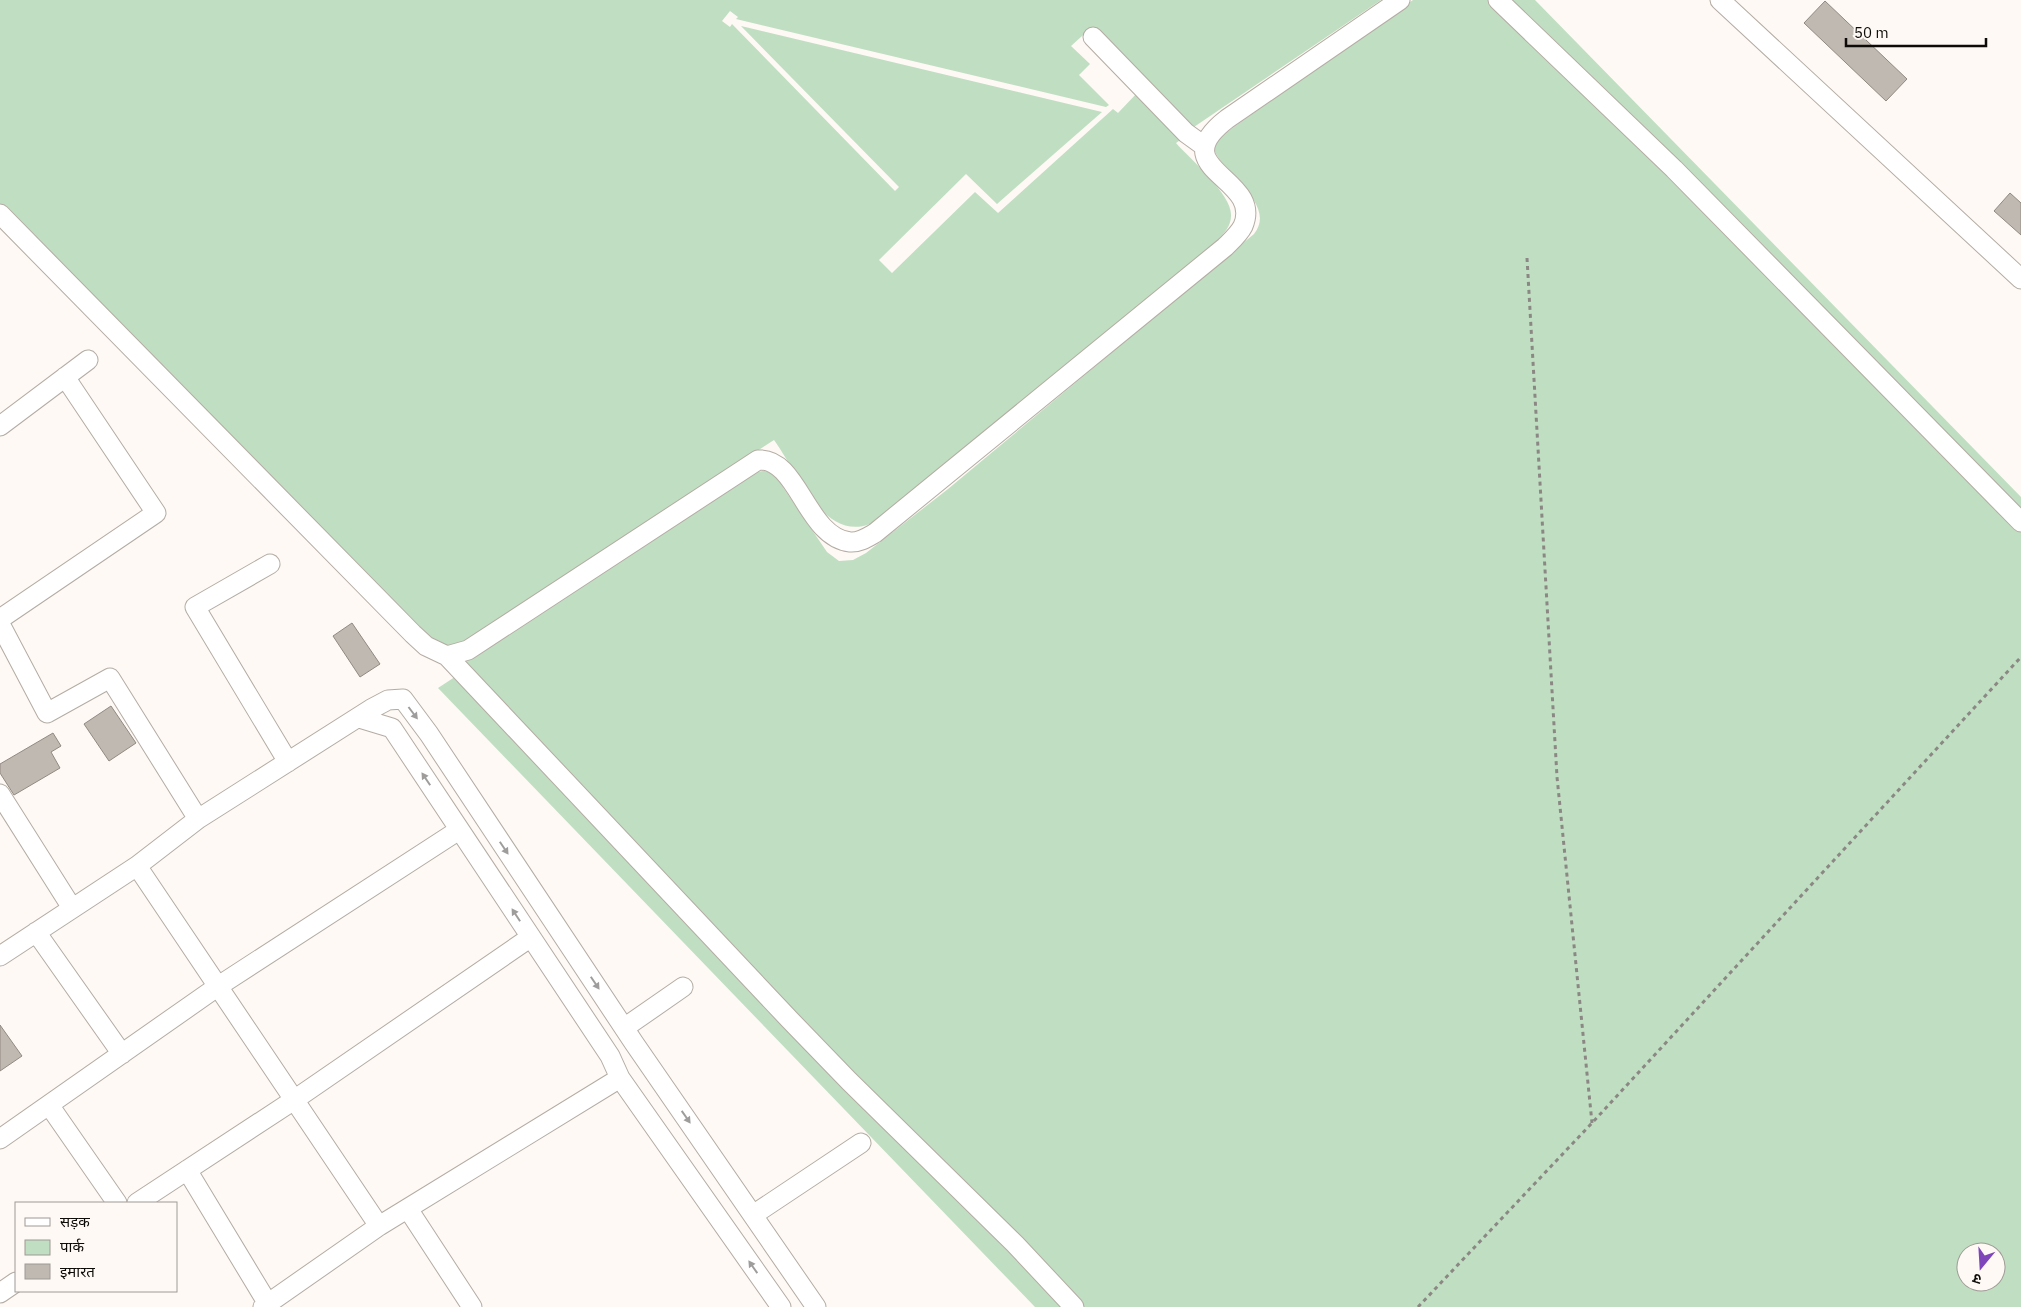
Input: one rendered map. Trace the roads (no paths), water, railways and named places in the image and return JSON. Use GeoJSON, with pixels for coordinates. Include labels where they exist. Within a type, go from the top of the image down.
{"type":"FeatureCollection","features":[{"type":"Feature","properties":{"kind":"street"},"geometry":{"type":"LineString","coordinates":[[447,656],[468,650],[758,460],[766,460],[782,468],[814,517],[836,537],[850,542],[862,540],[875,533],[1225,247],[1236,236],[1242,228],[1246,216],[1244,204],[1239,194],[1207,160],[1203,153],[1204,146],[1212,130],[1400,0]]}},
{"type":"Feature","properties":{"kind":"street"},"geometry":{"type":"LineString","coordinates":[[1498,0],[1674,170],[2021,522]]}},
{"type":"Feature","properties":{"kind":"street"},"geometry":{"type":"LineString","coordinates":[[1720,0],[2021,279]]}},
{"type":"Feature","properties":{"kind":"street"},"geometry":{"type":"LineString","coordinates":[[1093,37],[1186,133],[1204,146]]}},
{"type":"Feature","properties":{"kind":"street"},"geometry":{"type":"LineString","coordinates":[[0,214],[413,634],[426,646],[447,656],[796,1027],[1015,1244],[1074,1307]]}},
{"type":"Feature","properties":{"kind":"street"},"geometry":{"type":"LineString","coordinates":[[0,426],[88,360]]}},
{"type":"Feature","properties":{"kind":"street"},"geometry":{"type":"LineString","coordinates":[[0,619],[156,514],[65,377]]}},
{"type":"Feature","properties":{"kind":"street"},"geometry":{"type":"LineString","coordinates":[[270,564],[195,607],[288,762]]}},
{"type":"Feature","properties":{"kind":"street"},"geometry":{"type":"LineString","coordinates":[[0,624],[47,713],[110,678],[198,819]]}},
{"type":"Feature","properties":{"kind":"street"},"geometry":{"type":"LineString","coordinates":[[0,956],[137,866],[198,819],[359,718],[370,709],[388,700],[403,699],[429,734],[629,1035],[816,1307]]}},
{"type":"Feature","properties":{"kind":"street"},"geometry":{"type":"LineString","coordinates":[[359,718],[392,728],[610,1056],[620,1078],[781,1307]]}},
{"type":"Feature","properties":{"kind":"street"},"geometry":{"type":"LineString","coordinates":[[0,794],[72,908]]}},
{"type":"Feature","properties":{"kind":"street"},"geometry":{"type":"LineString","coordinates":[[0,1139],[218,987],[460,830]]}},
{"type":"Feature","properties":{"kind":"street"},"geometry":{"type":"LineString","coordinates":[[137,866],[379,1226]]}},
{"type":"Feature","properties":{"kind":"street"},"geometry":{"type":"LineString","coordinates":[[36,932],[122,1054]]}},
{"type":"Feature","properties":{"kind":"street"},"geometry":{"type":"LineString","coordinates":[[138,1202],[294,1100],[531,937]]}},
{"type":"Feature","properties":{"kind":"street"},"geometry":{"type":"LineString","coordinates":[[610,1056],[629,1035],[683,987]]}},
{"type":"Feature","properties":{"kind":"street"},"geometry":{"type":"LineString","coordinates":[[187,1170],[265,1305],[379,1226],[620,1078]]}},
{"type":"Feature","properties":{"kind":"street"},"geometry":{"type":"LineString","coordinates":[[49,1105],[116,1202]]}},
{"type":"Feature","properties":{"kind":"street"},"geometry":{"type":"LineString","coordinates":[[753,1215],[861,1143]]}},
{"type":"Feature","properties":{"kind":"street"},"geometry":{"type":"LineString","coordinates":[[408,1209],[472,1307]]}},
{"type":"Feature","properties":{"kind":"street"},"geometry":{"type":"LineString","coordinates":[[0,1293],[15,1283]]}}]}
